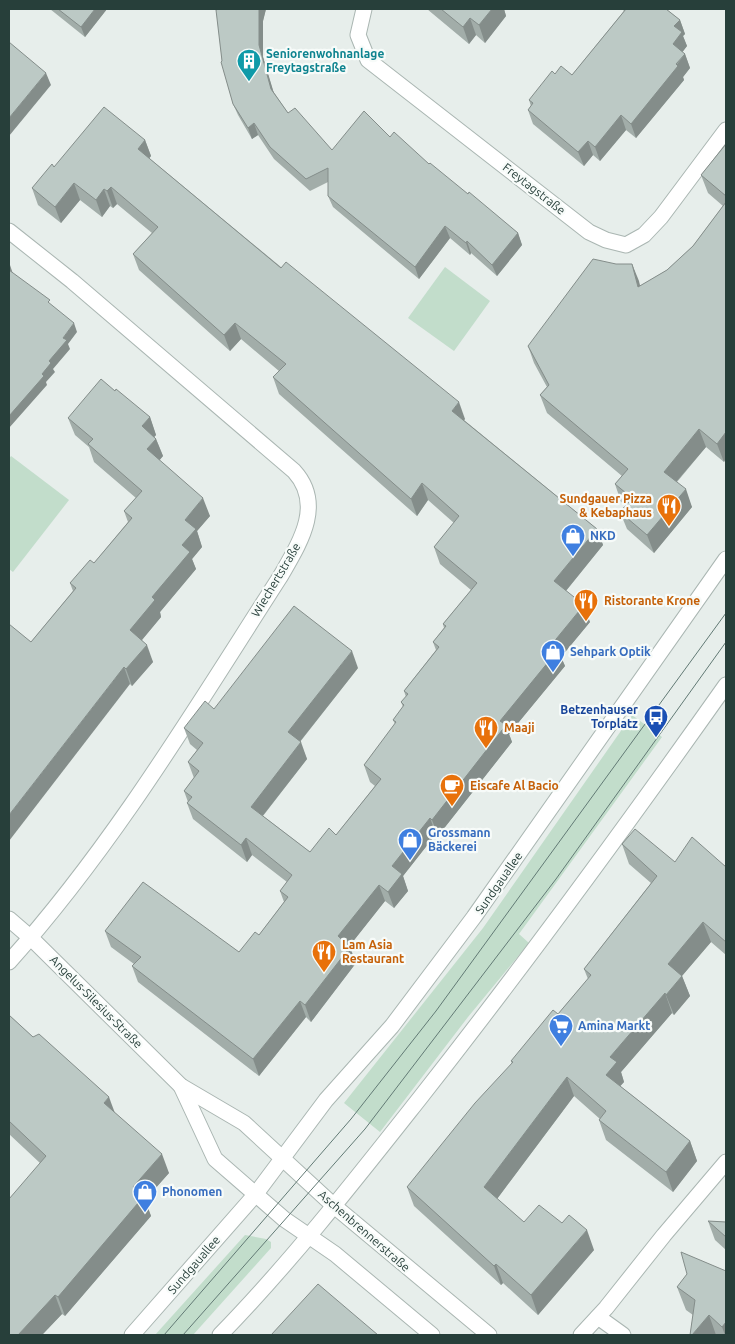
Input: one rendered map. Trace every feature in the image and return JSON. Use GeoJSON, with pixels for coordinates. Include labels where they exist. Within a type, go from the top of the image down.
{"type":"FeatureCollection","features":[{"type":"Feature","properties":{"kind":"street","name":"Freytagstraße"},"geometry":{"type":"LineString","coordinates":[[364,9],[358,35],[368,60],[589,232],[606,240],[626,245],[644,235],[661,217],[726,130]]}},
{"type":"Feature","properties":{"kind":"street","name":"Wiechertstraße"},"geometry":{"type":"LineString","coordinates":[[9,231],[72,281],[294,471],[304,482],[307,491],[307,523],[301,540],[280,577],[142,791],[80,876],[31,938],[9,962]]}},
{"type":"Feature","properties":{"kind":"street","name":"Sundgauallee"},"geometry":{"type":"LineString","coordinates":[[132,1335],[255,1195],[326,1100],[392,1026],[474,917],[726,558]]}},
{"type":"Feature","properties":{"kind":"street"},"geometry":{"type":"LineString","coordinates":[[220,1335],[257,1298],[503,992],[600,862],[726,685]]}},
{"type":"Feature","properties":{"kind":"street","name":"Angelus-Silesius-Straße"},"geometry":{"type":"LineString","coordinates":[[9,919],[31,938],[181,1086],[244,1123]]}},
{"type":"Feature","properties":{"kind":"street","name":"Angelus-Silesius-Straße"},"geometry":{"type":"LineString","coordinates":[[181,1086],[215,1159],[255,1195]]}},
{"type":"Feature","properties":{"kind":"street","name":"Aschenbrennerstraße"},"geometry":{"type":"LineString","coordinates":[[244,1123],[333,1205],[489,1335]]}},
{"type":"Feature","properties":{"kind":"street"},"geometry":{"type":"LineString","coordinates":[[581,1335],[726,1162]]}},
{"type":"Feature","properties":{"kind":"street"},"geometry":{"type":"LineString","coordinates":[[255,1195],[307,1236],[335,1254],[432,1335]]}},
{"type":"Feature","properties":{"kind":"street"},"geometry":{"type":"LineString","coordinates":[[598,1317],[623,1335]]}},
{"type":"Feature","properties":{"kind":"green space"},"geometry":{"type":"Polygon","coordinates":[[[445,267],[490,301],[454,351],[408,318],[445,267]]]}},
{"type":"Feature","properties":{"kind":"green space"},"geometry":{"type":"Polygon","coordinates":[[[11,456],[69,500],[13,572],[9,569],[9,459],[11,456]]]}},
{"type":"Feature","properties":{"kind":"green space"},"geometry":{"type":"Polygon","coordinates":[[[632,715],[662,737],[519,934],[529,943],[468,1017],[380,1132],[344,1103],[483,928],[632,715]]]}},
{"type":"Feature","properties":{"kind":"green space"},"geometry":{"type":"Polygon","coordinates":[[[245,1235],[266,1239],[271,1242],[271,1248],[193,1335],[155,1335],[245,1235]]]}},
{"type":"Feature","properties":{"kind":"building"},"geometry":{"type":"Polygon","coordinates":[[[58,9],[95,9],[81,27],[58,9]]]}},
{"type":"Feature","properties":{"kind":"building"},"geometry":{"type":"Polygon","coordinates":[[[259,9],[259,45],[271,89],[288,113],[295,108],[332,150],[364,111],[390,137],[394,132],[429,164],[468,194],[469,192],[518,233],[492,265],[467,241],[466,243],[445,226],[415,267],[328,196],[328,168],[306,179],[270,147],[254,123],[248,128],[233,104],[221,62],[216,10],[259,9]]]}},
{"type":"Feature","properties":{"kind":"building"},"geometry":{"type":"Polygon","coordinates":[[[441,9],[492,9],[479,25],[470,18],[463,27],[441,9]]]}},
{"type":"Feature","properties":{"kind":"building"},"geometry":{"type":"Polygon","coordinates":[[[626,9],[666,9],[680,20],[674,26],[682,32],[673,44],[685,54],[676,64],[678,66],[631,124],[621,115],[595,147],[588,141],[578,152],[528,110],[533,103],[529,100],[552,71],[555,74],[561,66],[572,75],[626,9]]]}},
{"type":"Feature","properties":{"kind":"building"},"geometry":{"type":"Polygon","coordinates":[[[9,42],[46,73],[9,118],[9,42]]]}},
{"type":"Feature","properties":{"kind":"building"},"geometry":{"type":"Polygon","coordinates":[[[104,107],[145,140],[138,149],[281,268],[286,262],[459,402],[452,411],[597,529],[554,581],[584,605],[552,644],[558,650],[500,721],[506,725],[432,820],[430,818],[392,866],[402,874],[388,892],[379,885],[338,936],[350,947],[305,1005],[300,1001],[253,1059],[132,966],[141,957],[105,931],[143,882],[239,952],[255,932],[259,935],[288,897],[280,891],[292,875],[246,838],[241,845],[187,803],[192,797],[184,791],[199,771],[188,762],[203,743],[184,728],[205,701],[214,709],[294,606],[352,651],[288,732],[301,742],[251,807],[310,852],[329,828],[336,835],[381,779],[364,765],[396,722],[393,720],[404,705],[401,702],[408,694],[404,691],[439,647],[433,642],[446,626],[443,624],[477,583],[434,547],[459,516],[422,483],[411,499],[273,377],[286,364],[235,323],[224,335],[133,254],[158,227],[111,187],[107,191],[104,189],[96,200],[74,183],[55,207],[32,188],[52,164],[54,167],[104,107]]]}},
{"type":"Feature","properties":{"kind":"building"},"geometry":{"type":"Polygon","coordinates":[[[726,144],[726,196],[701,175],[726,144]]]}},
{"type":"Feature","properties":{"kind":"building"},"geometry":{"type":"Polygon","coordinates":[[[726,202],[726,432],[717,444],[699,429],[664,472],[686,489],[647,535],[620,512],[632,498],[615,484],[628,469],[540,395],[549,385],[528,346],[593,259],[616,264],[632,264],[638,287],[667,270],[693,246],[726,202]]]}},
{"type":"Feature","properties":{"kind":"building"},"geometry":{"type":"Polygon","coordinates":[[[9,270],[50,300],[48,302],[74,323],[63,338],[67,340],[49,361],[51,363],[42,374],[44,376],[9,416],[9,270]]]}},
{"type":"Feature","properties":{"kind":"building"},"geometry":{"type":"Polygon","coordinates":[[[101,379],[150,417],[142,426],[156,439],[147,449],[203,498],[185,520],[196,529],[182,545],[190,552],[152,597],[155,600],[130,630],[147,645],[126,669],[124,667],[9,815],[9,624],[31,642],[76,588],[70,583],[90,560],[94,563],[132,518],[124,511],[142,491],[88,444],[93,439],[68,418],[101,379]]]}},
{"type":"Feature","properties":{"kind":"building"},"geometry":{"type":"Polygon","coordinates":[[[635,829],[675,862],[692,837],[726,867],[726,942],[703,922],[668,964],[682,976],[610,1057],[617,1062],[606,1075],[690,1141],[666,1172],[599,1120],[606,1111],[567,1077],[484,1187],[524,1222],[539,1205],[562,1223],[569,1215],[587,1230],[531,1295],[496,1264],[494,1266],[407,1187],[475,1103],[513,1062],[511,1061],[553,1010],[558,1014],[591,975],[584,969],[657,876],[622,844],[635,829]]]}},
{"type":"Feature","properties":{"kind":"building"},"geometry":{"type":"Polygon","coordinates":[[[9,1015],[33,1037],[39,1034],[109,1097],[104,1103],[162,1154],[133,1187],[144,1196],[58,1297],[55,1295],[18,1335],[9,1335],[9,1199],[46,1156],[9,1121],[9,1015]]]}},
{"type":"Feature","properties":{"kind":"building"},"geometry":{"type":"Polygon","coordinates":[[[708,1221],[726,1222],[726,1237],[708,1221]]]}},
{"type":"Feature","properties":{"kind":"building"},"geometry":{"type":"Polygon","coordinates":[[[681,1252],[726,1271],[726,1322],[722,1327],[709,1315],[690,1335],[695,1300],[677,1287],[687,1274],[681,1252]]]}},
{"type":"Feature","properties":{"kind":"building"},"geometry":{"type":"Polygon","coordinates":[[[318,1284],[378,1335],[271,1335],[318,1284]]]}},
{"type":"Feature","properties":{"kind":"tram line"},"geometry":{"type":"LineString","coordinates":[[164,1335],[351,1119],[436,1011],[726,613]]}},
{"type":"Feature","properties":{"kind":"tram line"},"geometry":{"type":"LineString","coordinates":[[183,1335],[365,1129],[556,879],[726,642]]}},
{"type":"Feature","properties":{"kind":"place","name":"Seniorenwohnanlage Freytagstraße"},"geometry":{"type":"Point","coordinates":[249,82]}},
{"type":"Feature","properties":{"kind":"place","name":"Sundgauer Pizza & Kebaphaus"},"geometry":{"type":"Point","coordinates":[669,527]}},
{"type":"Feature","properties":{"kind":"place","name":"NKD"},"geometry":{"type":"Point","coordinates":[573,557]}},
{"type":"Feature","properties":{"kind":"place","name":"Ristorante Krone"},"geometry":{"type":"Point","coordinates":[586,622]}},
{"type":"Feature","properties":{"kind":"place","name":"Sehpark Optik"},"geometry":{"type":"Point","coordinates":[553,673]}},
{"type":"Feature","properties":{"kind":"place","name":"Betzenhauser Torplatz"},"geometry":{"type":"Point","coordinates":[656,738]}},
{"type":"Feature","properties":{"kind":"place","name":"Maaji"},"geometry":{"type":"Point","coordinates":[486,749]}},
{"type":"Feature","properties":{"kind":"place","name":"Eiscafe Al Bacio"},"geometry":{"type":"Point","coordinates":[452,807]}},
{"type":"Feature","properties":{"kind":"place","name":"Grossmann Bäckerei"},"geometry":{"type":"Point","coordinates":[410,861]}},
{"type":"Feature","properties":{"kind":"place","name":"Lam Asia Restaurant"},"geometry":{"type":"Point","coordinates":[324,973]}},
{"type":"Feature","properties":{"kind":"place","name":"Amina Markt"},"geometry":{"type":"Point","coordinates":[561,1047]}},
{"type":"Feature","properties":{"kind":"place","name":"Phonomen"},"geometry":{"type":"Point","coordinates":[145,1213]}}]}
